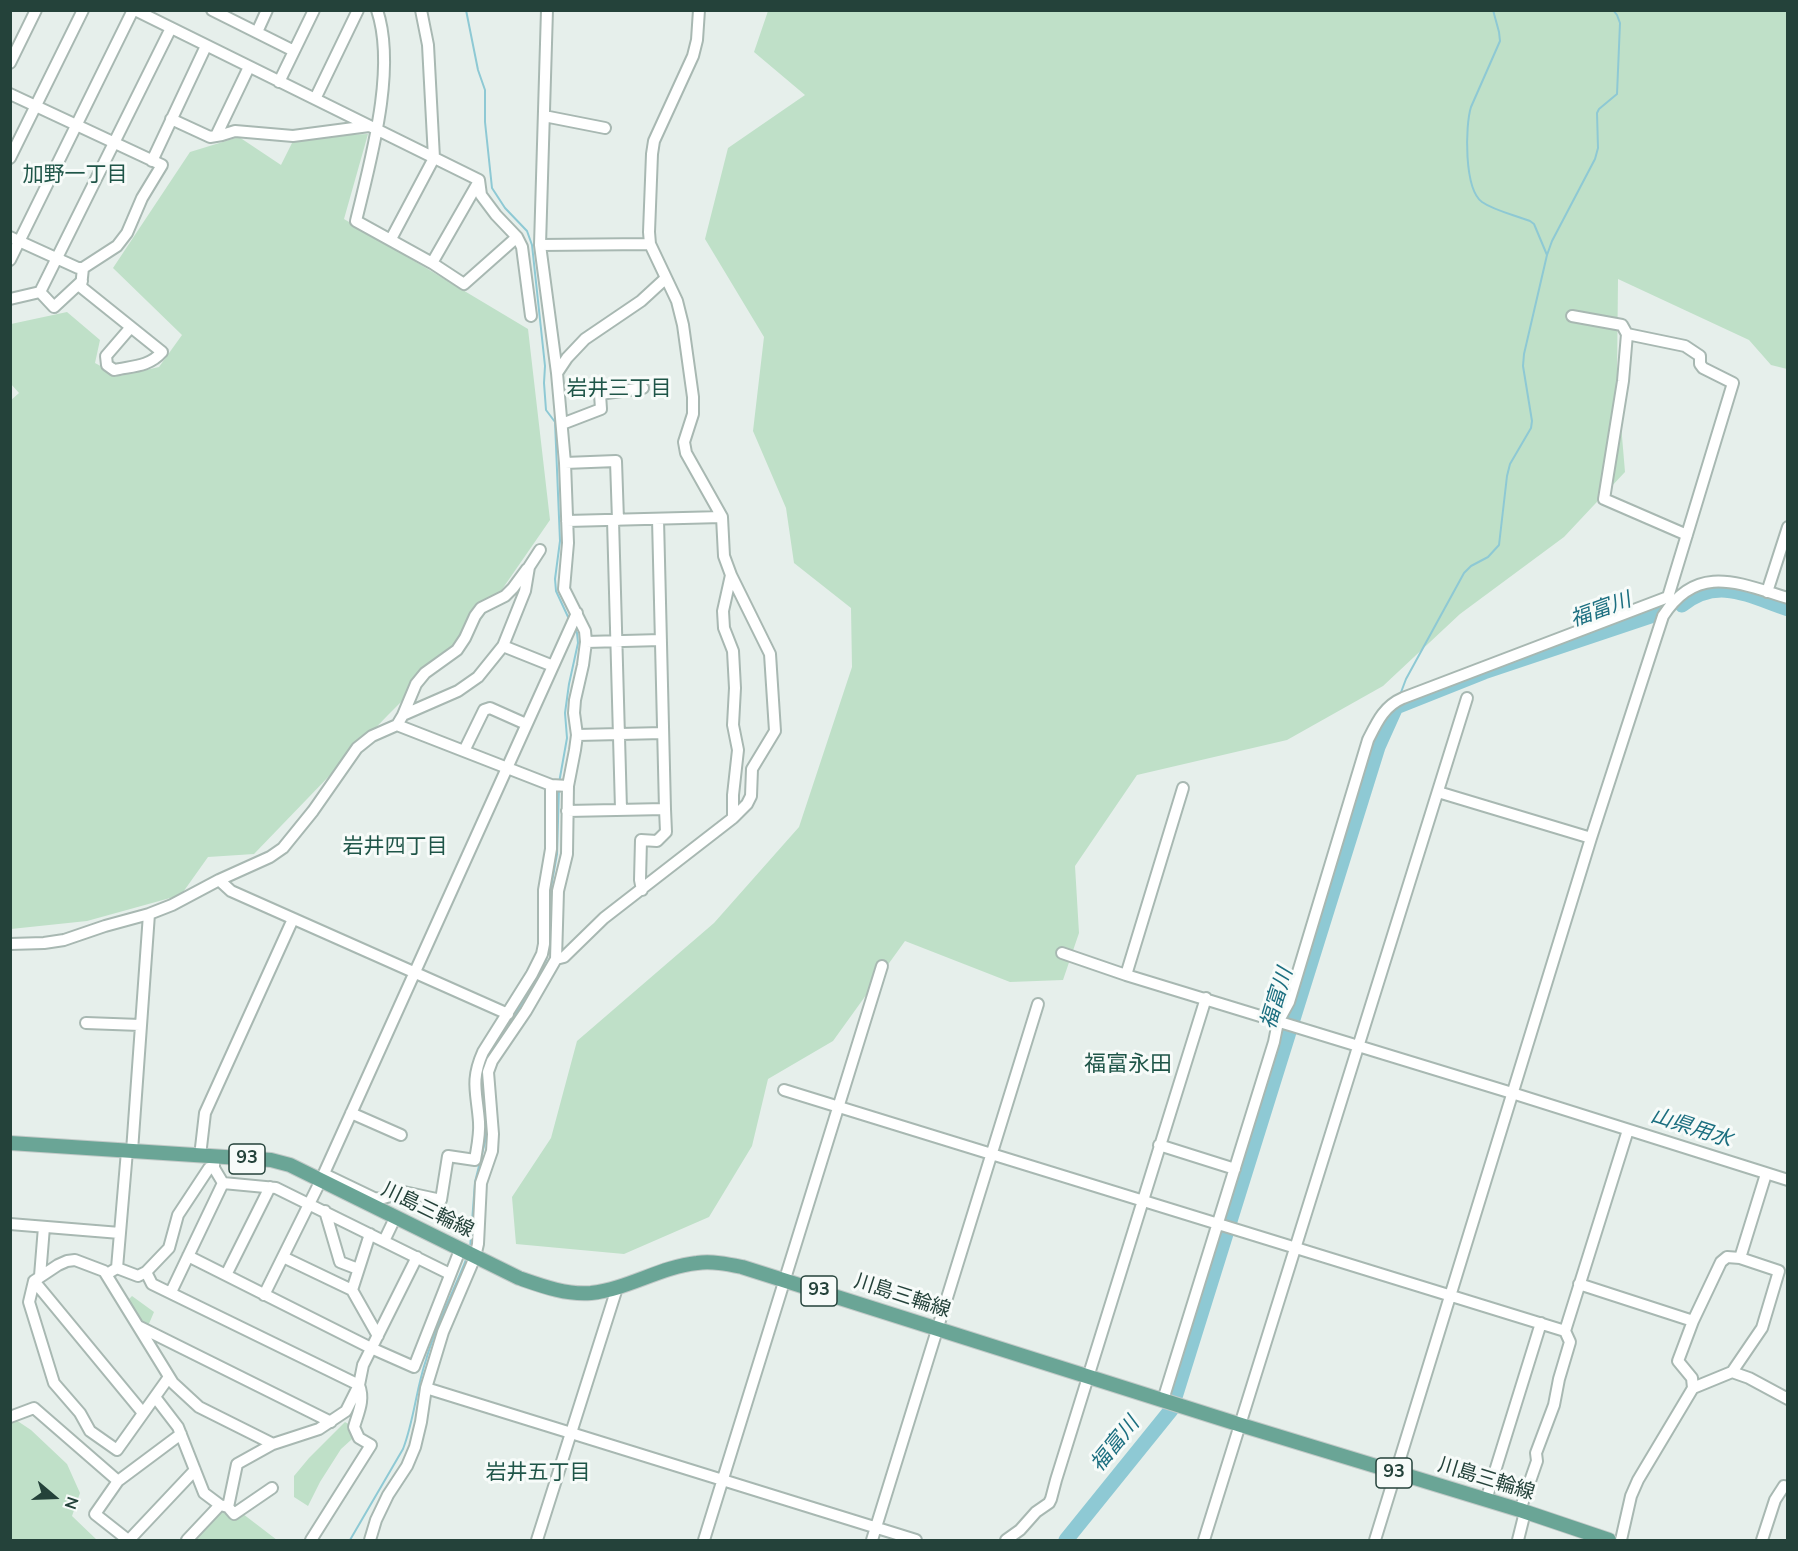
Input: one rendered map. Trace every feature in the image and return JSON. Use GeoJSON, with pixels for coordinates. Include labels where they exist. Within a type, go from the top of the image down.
{"type":"FeatureCollection","features":[{"type":"Feature","properties":{"kind":"main road","name":"川島三輪線"},"geometry":{"type":"LineString","coordinates":[[10,1143],[200,1156],[214,1162],[271,1160],[322,1177],[395,1218],[519,1278],[565,1292],[589,1293],[617,1288],[660,1271],[697,1263],[719,1262],[742,1267],[1241,1425],[1523,1511],[1609,1540]]}},
{"type":"Feature","properties":{"kind":"street"},"geometry":{"type":"LineString","coordinates":[[10,63],[36,10]]}},
{"type":"Feature","properties":{"kind":"street"},"geometry":{"type":"LineString","coordinates":[[10,158],[83,10]]}},
{"type":"Feature","properties":{"kind":"street"},"geometry":{"type":"LineString","coordinates":[[10,260],[15,239],[77,125],[134,10],[479,180]]}},
{"type":"Feature","properties":{"kind":"street"},"geometry":{"type":"LineString","coordinates":[[256,32],[267,10]]}},
{"type":"Feature","properties":{"kind":"street"},"geometry":{"type":"LineString","coordinates":[[279,81],[314,10]]}},
{"type":"Feature","properties":{"kind":"street"},"geometry":{"type":"LineString","coordinates":[[315,99],[358,10]]}},
{"type":"Feature","properties":{"kind":"street"},"geometry":{"type":"LineString","coordinates":[[377,10],[383,43],[384,69],[356,221],[391,239],[464,284],[517,237]]}},
{"type":"Feature","properties":{"kind":"street"},"geometry":{"type":"LineString","coordinates":[[391,239],[434,158],[428,45],[421,10]]}},
{"type":"Feature","properties":{"kind":"street"},"geometry":{"type":"LineString","coordinates":[[322,1177],[374,1198],[380,1199],[404,1192],[441,1200],[448,1156],[475,1160],[479,1141],[479,1124],[474,1076],[483,1052],[532,974],[542,954],[544,944],[544,891],[559,786],[575,750],[577,735],[575,700],[584,665],[586,642],[585,631],[573,621],[564,590],[568,543],[565,463],[557,373],[540,245],[547,10]]}},
{"type":"Feature","properties":{"kind":"street"},"geometry":{"type":"LineString","coordinates":[[556,958],[564,957],[604,918],[733,818],[747,804],[751,796],[752,769],[775,731],[770,654],[731,575],[724,555],[722,517],[686,453],[684,442],[693,414],[693,397],[683,325],[676,301],[650,244],[654,141],[693,56],[697,40],[699,10]]}},
{"type":"Feature","properties":{"kind":"street"},"geometry":{"type":"LineString","coordinates":[[219,12],[294,51]]}},
{"type":"Feature","properties":{"kind":"street"},"geometry":{"type":"LineString","coordinates":[[40,292],[171,28]]}},
{"type":"Feature","properties":{"kind":"street"},"geometry":{"type":"LineString","coordinates":[[152,160],[206,46]]}},
{"type":"Feature","properties":{"kind":"street"},"geometry":{"type":"LineString","coordinates":[[216,136],[249,67]]}},
{"type":"Feature","properties":{"kind":"street"},"geometry":{"type":"LineString","coordinates":[[10,94],[162,165],[142,198],[127,233],[117,246],[83,268],[78,268],[15,239]]}},
{"type":"Feature","properties":{"kind":"street"},"geometry":{"type":"LineString","coordinates":[[544,116],[605,128]]}},
{"type":"Feature","properties":{"kind":"street"},"geometry":{"type":"LineString","coordinates":[[171,119],[210,137],[235,131],[293,136],[373,128]]}},
{"type":"Feature","properties":{"kind":"street"},"geometry":{"type":"LineString","coordinates":[[479,180],[481,195],[517,237],[522,247],[531,316]]}},
{"type":"Feature","properties":{"kind":"street"},"geometry":{"type":"LineString","coordinates":[[432,263],[479,180]]}},
{"type":"Feature","properties":{"kind":"street"},"geometry":{"type":"LineString","coordinates":[[540,245],[650,244]]}},
{"type":"Feature","properties":{"kind":"street"},"geometry":{"type":"LineString","coordinates":[[83,268],[81,287],[131,327],[162,352],[155,360],[114,370],[107,364],[106,357],[131,327]]}},
{"type":"Feature","properties":{"kind":"street"},"geometry":{"type":"LineString","coordinates":[[557,373],[567,358],[585,339],[641,301],[666,278]]}},
{"type":"Feature","properties":{"kind":"street"},"geometry":{"type":"LineString","coordinates":[[40,292],[54,307],[82,281]]}},
{"type":"Feature","properties":{"kind":"street"},"geometry":{"type":"LineString","coordinates":[[10,299],[40,292]]}},
{"type":"Feature","properties":{"kind":"street"},"geometry":{"type":"LineString","coordinates":[[1572,316],[1622,325],[1627,334],[1623,381],[1604,499],[1687,535]]}},
{"type":"Feature","properties":{"kind":"street"},"geometry":{"type":"LineString","coordinates":[[1375,1540],[1591,838],[1670,600],[1733,383],[1703,368],[1700,364],[1700,356],[1685,346],[1627,334]]}},
{"type":"Feature","properties":{"kind":"street"},"geometry":{"type":"LineString","coordinates":[[562,424],[601,409],[600,394],[643,388]]}},
{"type":"Feature","properties":{"kind":"street"},"geometry":{"type":"LineString","coordinates":[[565,463],[616,461],[616,641],[621,809]]}},
{"type":"Feature","properties":{"kind":"street"},"geometry":{"type":"LineString","coordinates":[[567,521],[722,517]]}},
{"type":"Feature","properties":{"kind":"street"},"geometry":{"type":"LineString","coordinates":[[642,890],[641,840],[657,841],[666,832],[658,519]]}},
{"type":"Feature","properties":{"kind":"street"},"geometry":{"type":"LineString","coordinates":[[1767,592],[1788,526]]}},
{"type":"Feature","properties":{"kind":"street"},"geometry":{"type":"LineString","coordinates":[[400,720],[420,678],[457,650],[481,608],[505,596],[540,550]]}},
{"type":"Feature","properties":{"kind":"street"},"geometry":{"type":"LineString","coordinates":[[10,944],[64,940],[148,914],[172,905],[270,857],[283,848],[313,811],[357,748],[372,736],[458,691],[478,677],[503,646],[525,591],[529,567]]}},
{"type":"Feature","properties":{"kind":"street"},"geometry":{"type":"LineString","coordinates":[[731,575],[723,620],[733,651],[735,688],[733,725],[738,750],[733,818]]}},
{"type":"Feature","properties":{"kind":"street"},"geometry":{"type":"LineString","coordinates":[[1170,1402],[1235,1169],[1280,1022],[1289,1002],[1368,740],[1379,717],[1389,706],[1399,700],[1670,600],[1687,589],[1706,582],[1720,580],[1736,582],[1788,598]]}},
{"type":"Feature","properties":{"kind":"street"},"geometry":{"type":"LineString","coordinates":[[264,1295],[322,1177],[573,621]]}},
{"type":"Feature","properties":{"kind":"street"},"geometry":{"type":"LineString","coordinates":[[586,642],[661,640]]}},
{"type":"Feature","properties":{"kind":"street"},"geometry":{"type":"LineString","coordinates":[[503,646],[553,666]]}},
{"type":"Feature","properties":{"kind":"street"},"geometry":{"type":"LineString","coordinates":[[1204,1540],[1467,698]]}},
{"type":"Feature","properties":{"kind":"street"},"geometry":{"type":"LineString","coordinates":[[465,751],[484,710],[490,708],[526,724]]}},
{"type":"Feature","properties":{"kind":"street"},"geometry":{"type":"LineString","coordinates":[[400,720],[465,751],[559,786]]}},
{"type":"Feature","properties":{"kind":"street"},"geometry":{"type":"LineString","coordinates":[[577,735],[663,733]]}},
{"type":"Feature","properties":{"kind":"street"},"geometry":{"type":"LineString","coordinates":[[188,1256],[371,1348],[414,1367],[450,1274],[467,1253],[478,1244],[481,1183],[492,1151],[493,1134],[488,1072],[492,1061],[526,1011],[556,958],[558,891],[567,854],[567,811],[559,786]]}},
{"type":"Feature","properties":{"kind":"street"},"geometry":{"type":"LineString","coordinates":[[1126,975],[1183,788]]}},
{"type":"Feature","properties":{"kind":"street"},"geometry":{"type":"LineString","coordinates":[[1438,792],[1591,838]]}},
{"type":"Feature","properties":{"kind":"street"},"geometry":{"type":"LineString","coordinates":[[567,811],[665,809]]}},
{"type":"Feature","properties":{"kind":"street"},"geometry":{"type":"LineString","coordinates":[[219,880],[231,891],[508,1014]]}},
{"type":"Feature","properties":{"kind":"street"},"geometry":{"type":"LineString","coordinates":[[117,1268],[148,914]]}},
{"type":"Feature","properties":{"kind":"street"},"geometry":{"type":"LineString","coordinates":[[200,1156],[205,1113],[293,919]]}},
{"type":"Feature","properties":{"kind":"street"},"geometry":{"type":"LineString","coordinates":[[1062,953],[1126,975],[1788,1180]]}},
{"type":"Feature","properties":{"kind":"street"},"geometry":{"type":"LineString","coordinates":[[704,1540],[882,966]]}},
{"type":"Feature","properties":{"kind":"street"},"geometry":{"type":"LineString","coordinates":[[1005,1540],[1020,1530],[1051,1499],[1206,999]]}},
{"type":"Feature","properties":{"kind":"street"},"geometry":{"type":"LineString","coordinates":[[872,1540],[1038,1004]]}},
{"type":"Feature","properties":{"kind":"street"},"geometry":{"type":"LineString","coordinates":[[86,1023],[140,1025]]}},
{"type":"Feature","properties":{"kind":"street"},"geometry":{"type":"LineString","coordinates":[[784,1090],[1565,1331]]}},
{"type":"Feature","properties":{"kind":"street"},"geometry":{"type":"LineString","coordinates":[[351,1113],[400,1135]]}},
{"type":"Feature","properties":{"kind":"street"},"geometry":{"type":"LineString","coordinates":[[1518,1540],[1523,1511],[1537,1461],[1536,1453],[1554,1405],[1570,1342],[1565,1331],[1628,1130]]}},
{"type":"Feature","properties":{"kind":"street"},"geometry":{"type":"LineString","coordinates":[[1159,1145],[1235,1169]]}},
{"type":"Feature","properties":{"kind":"street"},"geometry":{"type":"LineString","coordinates":[[106,1274],[117,1268],[138,1276],[146,1272],[169,1248],[178,1215],[214,1162],[223,1183],[171,1292]]}},
{"type":"Feature","properties":{"kind":"street"},"geometry":{"type":"LineString","coordinates":[[1740,1258],[1766,1173]]}},
{"type":"Feature","properties":{"kind":"street"},"geometry":{"type":"LineString","coordinates":[[223,1183],[276,1188],[450,1274]]}},
{"type":"Feature","properties":{"kind":"street"},"geometry":{"type":"LineString","coordinates":[[226,1275],[270,1187]]}},
{"type":"Feature","properties":{"kind":"street"},"geometry":{"type":"LineString","coordinates":[[325,1211],[340,1262],[358,1269]]}},
{"type":"Feature","properties":{"kind":"street"},"geometry":{"type":"LineString","coordinates":[[384,1241],[395,1218]]}},
{"type":"Feature","properties":{"kind":"street"},"geometry":{"type":"LineString","coordinates":[[10,1224],[120,1233]]}},
{"type":"Feature","properties":{"kind":"street"},"geometry":{"type":"LineString","coordinates":[[44,1227],[37,1278],[29,1302],[54,1383],[80,1413],[90,1431],[117,1450],[169,1377]]}},
{"type":"Feature","properties":{"kind":"street"},"geometry":{"type":"LineString","coordinates":[[352,1290],[370,1234]]}},
{"type":"Feature","properties":{"kind":"street"},"geometry":{"type":"LineString","coordinates":[[370,1540],[376,1520],[388,1495],[407,1466],[415,1447],[426,1388],[467,1253]]}},
{"type":"Feature","properties":{"kind":"street"},"geometry":{"type":"LineString","coordinates":[[284,1257],[352,1290],[378,1336]]}},
{"type":"Feature","properties":{"kind":"street"},"geometry":{"type":"LineString","coordinates":[[187,1540],[224,1506],[237,1464],[273,1444],[320,1429],[346,1411],[359,1385],[363,1365],[417,1257]]}},
{"type":"Feature","properties":{"kind":"street"},"geometry":{"type":"LineString","coordinates":[[1621,1540],[1631,1496],[1638,1480],[1694,1388],[1732,1372],[1762,1328],[1779,1271],[1740,1258],[1727,1257],[1721,1262],[1693,1321],[1678,1361],[1692,1378],[1694,1388]]}},
{"type":"Feature","properties":{"kind":"street"},"geometry":{"type":"LineString","coordinates":[[37,1278],[58,1265],[75,1260],[104,1271],[169,1377],[199,1407],[273,1444]]}},
{"type":"Feature","properties":{"kind":"street"},"geometry":{"type":"LineString","coordinates":[[146,1272],[152,1284],[359,1385],[362,1403],[356,1432],[371,1445],[307,1539]]}},
{"type":"Feature","properties":{"kind":"street"},"geometry":{"type":"LineString","coordinates":[[37,1278],[143,1413]]}},
{"type":"Feature","properties":{"kind":"street"},"geometry":{"type":"LineString","coordinates":[[1579,1284],[1693,1321]]}},
{"type":"Feature","properties":{"kind":"street"},"geometry":{"type":"LineString","coordinates":[[537,1540],[617,1288]]}},
{"type":"Feature","properties":{"kind":"street"},"geometry":{"type":"LineString","coordinates":[[1486,1500],[1541,1323]]}},
{"type":"Feature","properties":{"kind":"street"},"geometry":{"type":"LineString","coordinates":[[136,1325],[331,1422]]}},
{"type":"Feature","properties":{"kind":"street"},"geometry":{"type":"LineString","coordinates":[[1732,1372],[1749,1378],[1788,1399]]}},
{"type":"Feature","properties":{"kind":"street"},"geometry":{"type":"LineString","coordinates":[[426,1388],[916,1540]]}},
{"type":"Feature","properties":{"kind":"street"},"geometry":{"type":"LineString","coordinates":[[154,1397],[178,1427],[204,1494],[234,1514],[272,1488]]}},
{"type":"Feature","properties":{"kind":"street"},"geometry":{"type":"LineString","coordinates":[[10,1417],[34,1408],[118,1481]]}},
{"type":"Feature","properties":{"kind":"street"},"geometry":{"type":"LineString","coordinates":[[181,1434],[118,1481],[95,1514],[129,1540],[195,1470]]}},
{"type":"Feature","properties":{"kind":"street"},"geometry":{"type":"LineString","coordinates":[[1762,1540],[1775,1500],[1786,1484]]}},
{"type":"Feature","properties":{"kind":"green space"},"geometry":{"type":"Polygon","coordinates":[[[768,11],[1787,11],[1787,369],[1771,365],[1749,340],[1618,279],[1617,377],[1625,472],[1564,537],[1460,614],[1383,686],[1287,740],[1137,775],[1075,866],[1079,933],[1063,980],[1010,982],[905,941],[833,1041],[768,1079],[752,1146],[709,1217],[624,1254],[516,1244],[512,1197],[551,1138],[577,1041],[714,923],[799,827],[852,667],[851,608],[794,563],[786,508],[753,431],[764,337],[705,239],[728,148],[805,95],[754,52],[768,11]]]}},
{"type":"Feature","properties":{"kind":"green space"},"geometry":{"type":"Polygon","coordinates":[[[368,134],[344,219],[528,329],[550,520],[476,627],[254,854],[208,857],[181,895],[87,921],[11,929],[10,401],[19,393],[11,384],[11,324],[67,312],[100,340],[95,363],[119,376],[159,367],[182,335],[113,268],[190,152],[239,137],[281,165],[295,137],[368,134]]]}},
{"type":"Feature","properties":{"kind":"green space"},"geometry":{"type":"Polygon","coordinates":[[[132,1296],[154,1312],[148,1326],[137,1322],[126,1302],[132,1296]]]}},
{"type":"Feature","properties":{"kind":"green space"},"geometry":{"type":"Polygon","coordinates":[[[10,1416],[31,1430],[67,1464],[80,1493],[72,1516],[97,1540],[11,1540],[10,1416]]]}},
{"type":"Feature","properties":{"kind":"green space"},"geometry":{"type":"Polygon","coordinates":[[[345,1422],[361,1431],[341,1449],[308,1506],[294,1497],[294,1476],[345,1422]]]}},
{"type":"Feature","properties":{"kind":"green space"},"geometry":{"type":"Polygon","coordinates":[[[230,1504],[277,1540],[192,1540],[230,1504]]]}},
{"type":"Feature","properties":{"kind":"waterway"},"geometry":{"type":"LineString","coordinates":[[466,10],[478,70],[485,90],[485,122],[492,188],[505,208],[527,231],[532,245],[545,366],[546,410],[555,422],[560,541],[555,579],[556,591],[569,619]]}},
{"type":"Feature","properties":{"kind":"waterway"},"geometry":{"type":"LineString","coordinates":[[1400,695],[1406,679],[1464,573],[1471,566],[1488,557],[1499,545],[1510,464],[1531,428],[1532,421],[1523,366],[1524,354],[1547,255],[1534,224],[1482,202],[1476,195],[1469,171],[1467,142],[1471,107],[1500,41],[1493,10]]}},
{"type":"Feature","properties":{"kind":"waterway"},"geometry":{"type":"LineString","coordinates":[[1547,255],[1595,159],[1598,148],[1597,113],[1617,94],[1620,23],[1613,10]]}},
{"type":"Feature","properties":{"kind":"waterway","name":"福富川"},"geometry":{"type":"LineString","coordinates":[[1682,605],[1695,596],[1721,590],[1747,594],[1788,609]]}},
{"type":"Feature","properties":{"kind":"waterway","name":"福富川"},"geometry":{"type":"LineString","coordinates":[[1066,1540],[1171,1410],[1378,747],[1396,707],[1484,672],[1657,614]]}},
{"type":"Feature","properties":{"kind":"waterway"},"geometry":{"type":"LineString","coordinates":[[559,783],[567,738],[565,713],[578,643],[575,629]]}},
{"type":"Feature","properties":{"kind":"waterway"},"geometry":{"type":"LineString","coordinates":[[549,938],[550,893],[557,854],[559,788]]}},
{"type":"Feature","properties":{"kind":"waterway"},"geometry":{"type":"LineString","coordinates":[[470,1249],[475,1182],[486,1138],[482,1073],[486,1060],[513,1019],[546,960],[549,944]]}},
{"type":"Feature","properties":{"kind":"waterway"},"geometry":{"type":"LineString","coordinates":[[350,1540],[403,1449],[430,1347],[467,1257]]}},
{"type":"Feature","properties":{"kind":"district","name":"加野一丁目"},"geometry":{"type":"Point","coordinates":[75,176]}},
{"type":"Feature","properties":{"kind":"district","name":"岩井三丁目"},"geometry":{"type":"Point","coordinates":[619,390]}},
{"type":"Feature","properties":{"kind":"district","name":"岩井四丁目"},"geometry":{"type":"Point","coordinates":[395,848]}},
{"type":"Feature","properties":{"kind":"district","name":"福富永田"},"geometry":{"type":"Point","coordinates":[1128,1066]}},
{"type":"Feature","properties":{"kind":"district","name":"岩井五丁目"},"geometry":{"type":"Point","coordinates":[538,1474]}},
{"type":"Feature","properties":{"kind":"water label","name":"山県用水"},"geometry":{"type":"Point","coordinates":[1691,1129]}}]}
